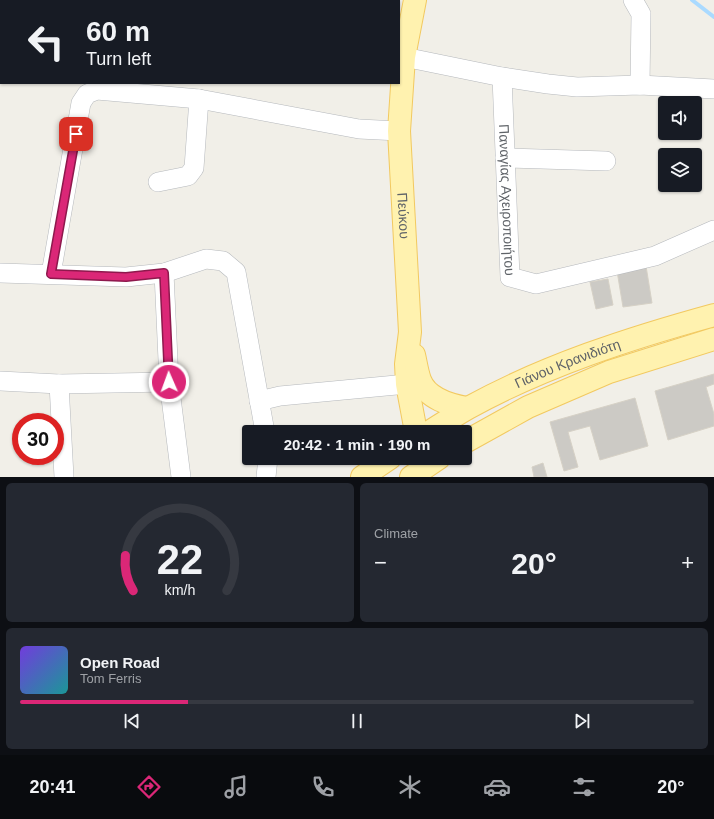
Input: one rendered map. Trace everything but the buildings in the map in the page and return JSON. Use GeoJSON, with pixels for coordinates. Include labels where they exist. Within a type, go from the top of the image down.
{"type":"FeatureCollection","features":[{"type":"Feature","properties":{"kind":"main road","name":"Πεύκου"},"geometry":{"type":"LineString","coordinates":[[415,0],[404,57],[399,131],[410,332],[406,364],[407,384],[415,425]]}},
{"type":"Feature","properties":{"kind":"main road","name":"Γιάνου Κρανιδιότη"},"geometry":{"type":"LineString","coordinates":[[440,425],[468,408],[520,382],[592,353],[665,329],[714,315]]}},
{"type":"Feature","properties":{"kind":"main road"},"geometry":{"type":"LineString","coordinates":[[410,332],[421,382],[432,396],[451,405],[468,408]]}},
{"type":"Feature","properties":{"kind":"main road","name":"Γιάνου Κρανιδιότη"},"geometry":{"type":"LineString","coordinates":[[472,438],[528,407],[609,372],[714,339]]}},
{"type":"Feature","properties":{"kind":"main road"},"geometry":{"type":"LineString","coordinates":[[362,477],[380,465]]}},
{"type":"Feature","properties":{"kind":"main road"},"geometry":{"type":"LineString","coordinates":[[411,477],[427,465]]}},
{"type":"Feature","properties":{"kind":"street"},"geometry":{"type":"LineString","coordinates":[[633,0],[641,14],[640,85]]}},
{"type":"Feature","properties":{"kind":"street"},"geometry":{"type":"LineString","coordinates":[[404,57],[502,77],[577,87],[640,85],[714,90]]}},
{"type":"Feature","properties":{"kind":"street","name":"Παναγίας Αχειροποιήτου"},"geometry":{"type":"LineString","coordinates":[[502,77],[510,277],[536,284],[655,256],[714,230]]}},
{"type":"Feature","properties":{"kind":"street"},"geometry":{"type":"LineString","coordinates":[[51,274],[81,103],[87,94],[97,90],[199,99],[359,129],[399,131]]}},
{"type":"Feature","properties":{"kind":"street"},"geometry":{"type":"LineString","coordinates":[[158,182],[188,176],[194,168],[199,99]]}},
{"type":"Feature","properties":{"kind":"street"},"geometry":{"type":"LineString","coordinates":[[505,158],[606,162]]}},
{"type":"Feature","properties":{"kind":"street"},"geometry":{"type":"LineString","coordinates":[[0,273],[126,277],[164,273],[206,260],[222,261],[236,272],[263,425]]}},
{"type":"Feature","properties":{"kind":"street"},"geometry":{"type":"LineString","coordinates":[[164,273],[169,382],[181,477]]}},
{"type":"Feature","properties":{"kind":"street"},"geometry":{"type":"LineString","coordinates":[[0,381],[58,384],[169,382]]}},
{"type":"Feature","properties":{"kind":"street"},"geometry":{"type":"LineString","coordinates":[[58,384],[64,477]]}},
{"type":"Feature","properties":{"kind":"street"},"geometry":{"type":"LineString","coordinates":[[259,401],[280,396],[407,384]]}},
{"type":"Feature","properties":{"kind":"street"},"geometry":{"type":"LineString","coordinates":[[266,477],[267,465]]}},
{"type":"Feature","properties":{"kind":"waterway"},"geometry":{"type":"LineString","coordinates":[[692,0],[714,17]]}},
{"type":"Feature","properties":{"kind":"route"},"geometry":{"type":"LineString","coordinates":[[76,134],[51,274],[126,277],[164,273],[169,382]]}}]}
